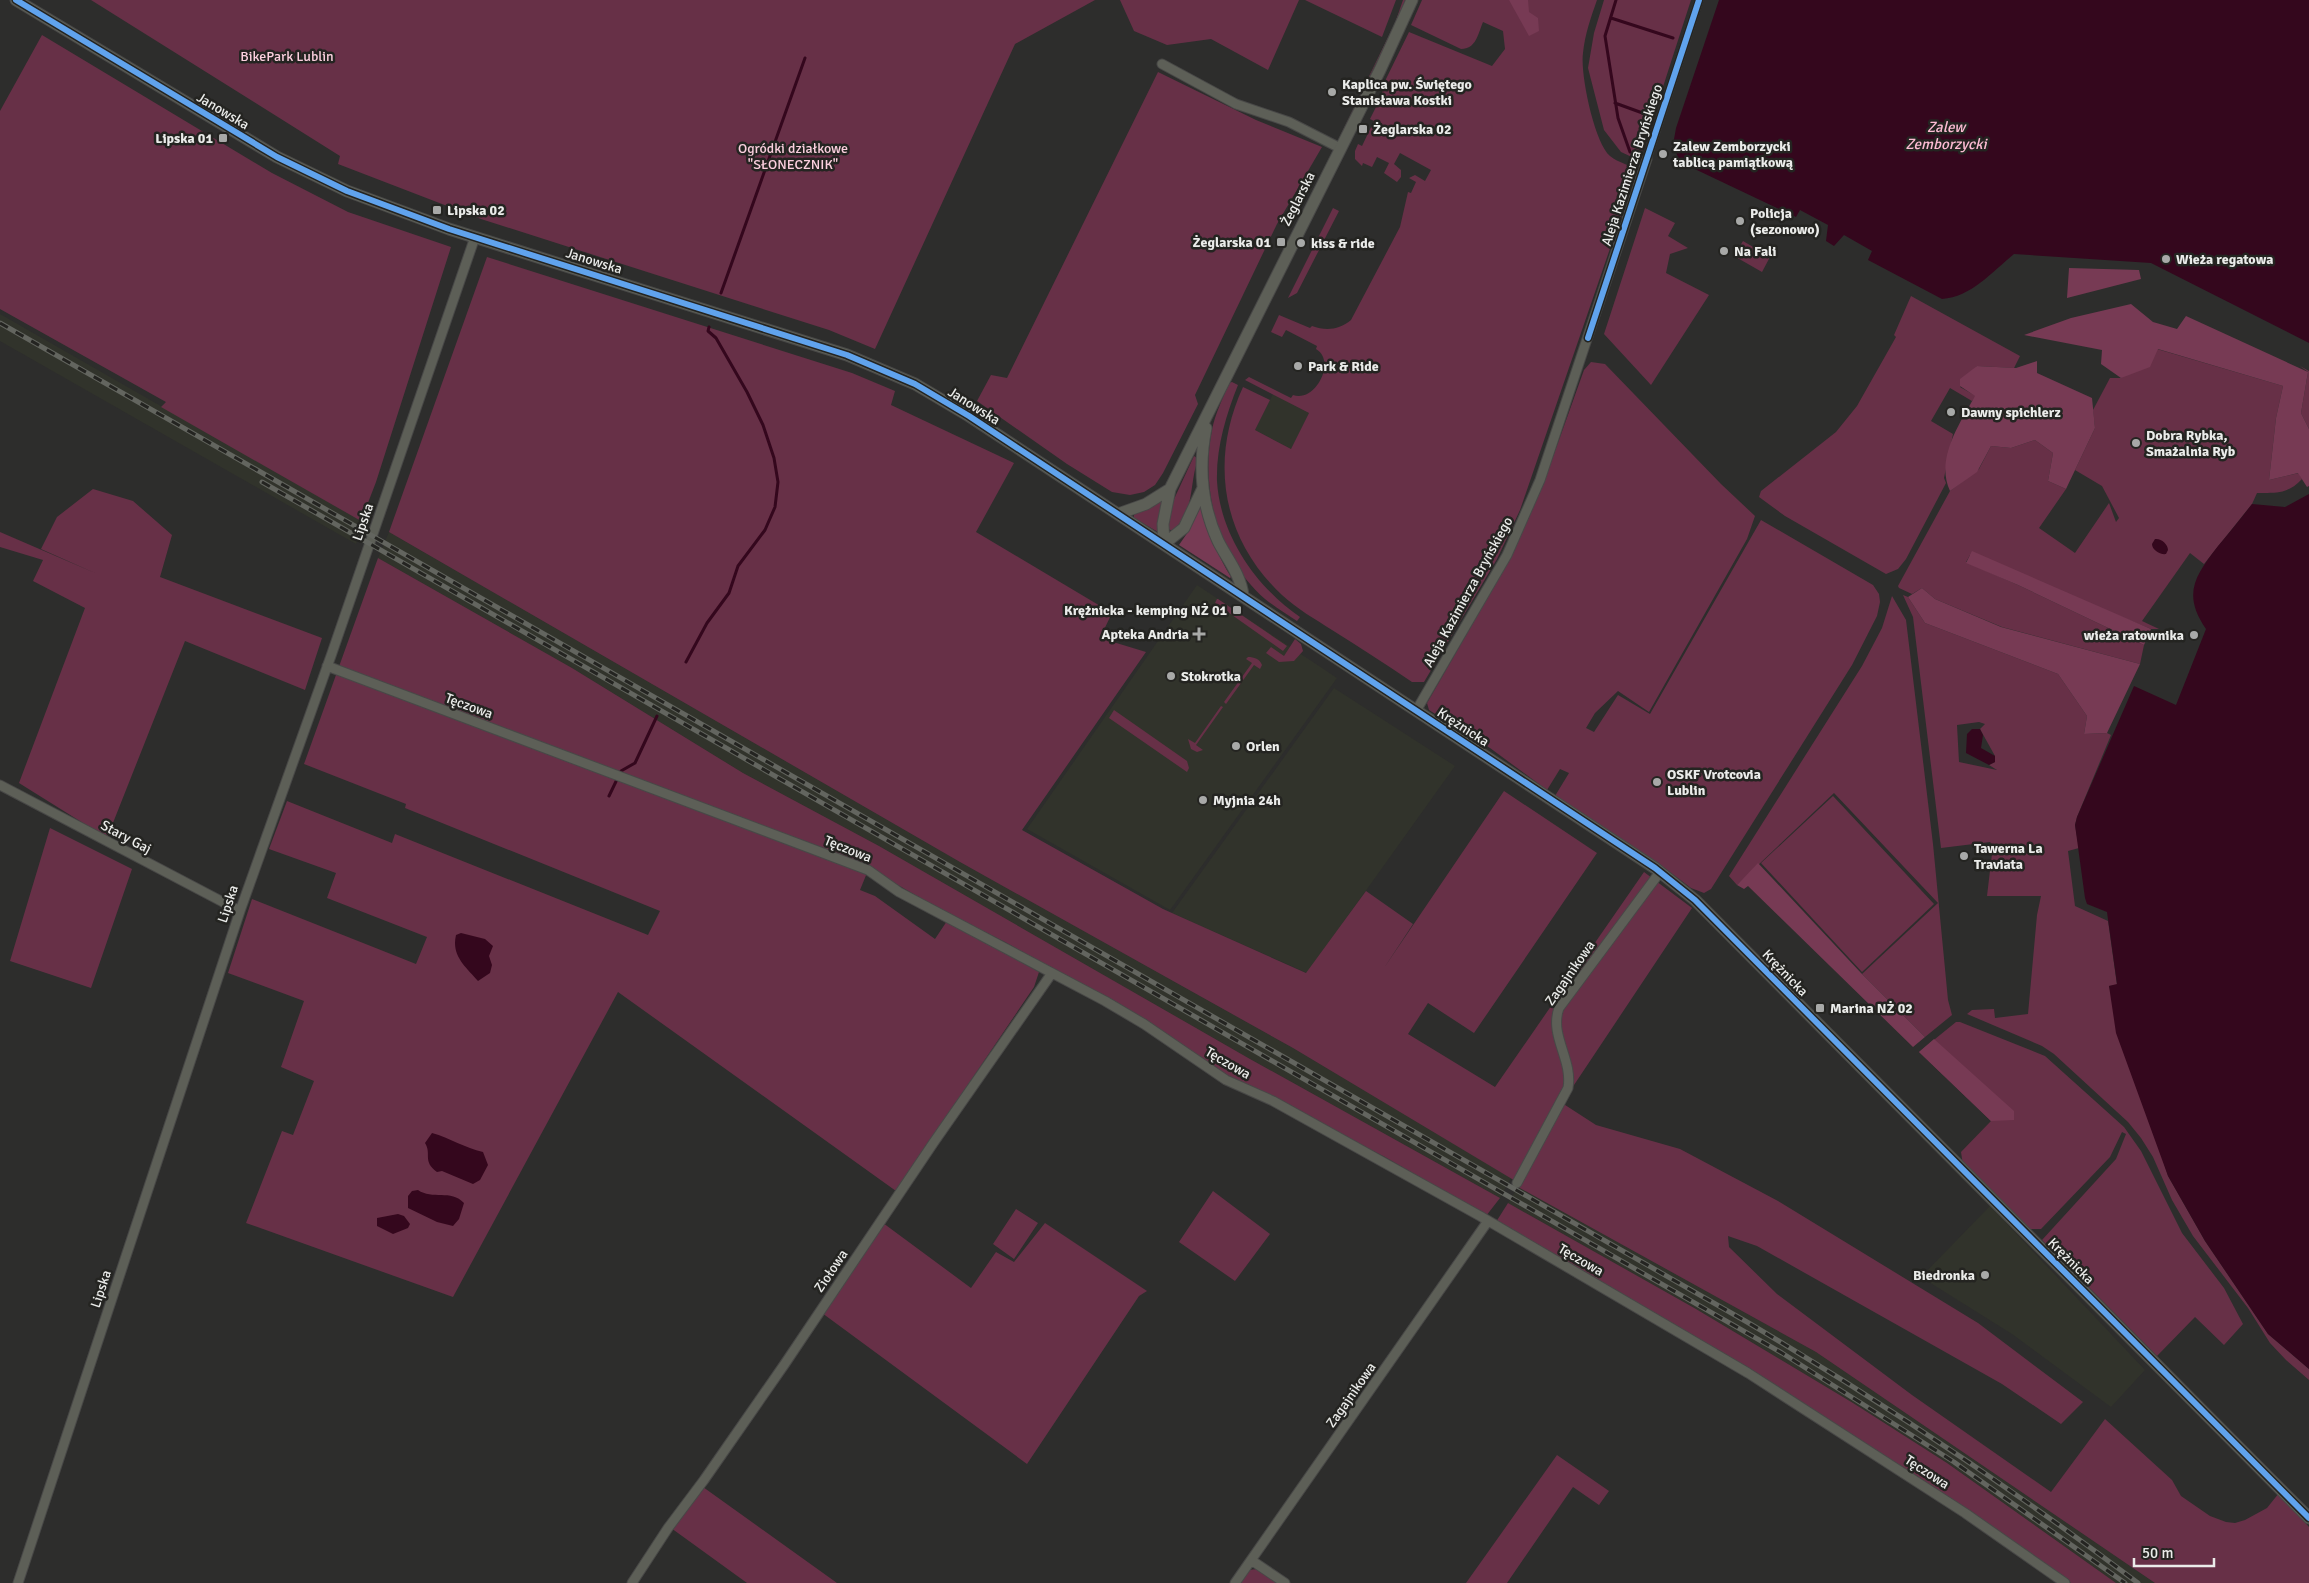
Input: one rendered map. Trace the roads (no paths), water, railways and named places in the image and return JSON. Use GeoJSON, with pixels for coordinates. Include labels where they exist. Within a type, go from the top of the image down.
{"type":"FeatureCollection","features":[{"type":"Feature","properties":{"kind":"street","name":"Janowska"},"geometry":{"type":"LineString","coordinates":[[16,0],[277,157],[382,206],[806,342],[876,366],[915,384],[1164,544]]}},
{"type":"Feature","properties":{"kind":"street","name":"Żeglarska"},"geometry":{"type":"LineString","coordinates":[[1164,544],[1164,524],[1170,489],[1211,412],[1237,353],[1395,38],[1412,0]]}},
{"type":"Feature","properties":{"kind":"street","name":"Aleja Kazimierza Bryńskiego"},"geometry":{"type":"LineString","coordinates":[[1416,711],[1507,555],[1527,512],[1555,434],[1699,0]]}},
{"type":"Feature","properties":{"kind":"street"},"geometry":{"type":"LineString","coordinates":[[1162,64],[1236,104],[1289,122],[1340,148]]}},
{"type":"Feature","properties":{"kind":"street","name":"Lipska"},"geometry":{"type":"LineString","coordinates":[[18,1583],[240,911],[328,666],[475,237]]}},
{"type":"Feature","properties":{"kind":"street","name":"Żeglarska"},"geometry":{"type":"LineString","coordinates":[[1211,412],[1202,450],[1202,489],[1210,521],[1242,584],[1244,596]]}},
{"type":"Feature","properties":{"kind":"street","name":"Żeglarska"},"geometry":{"type":"LineString","coordinates":[[1118,514],[1146,504],[1170,489]]}},
{"type":"Feature","properties":{"kind":"street","name":"Żeglarska"},"geometry":{"type":"LineString","coordinates":[[1164,544],[1184,528],[1202,489]]}},
{"type":"Feature","properties":{"kind":"street","name":"Krężnicka"},"geometry":{"type":"LineString","coordinates":[[1164,544],[1660,872],[1707,911],[2309,1518]]}},
{"type":"Feature","properties":{"kind":"street","name":"Tęczowa"},"geometry":{"type":"LineString","coordinates":[[328,666],[868,870],[900,892],[1144,1024],[1226,1080],[1273,1101],[1488,1221],[1779,1391],[1965,1513],[2065,1583]]}},
{"type":"Feature","properties":{"kind":"street","name":"Stary Gaj"},"geometry":{"type":"LineString","coordinates":[[0,785],[240,911]]}},
{"type":"Feature","properties":{"kind":"street","name":"Zagajnikowa"},"geometry":{"type":"LineString","coordinates":[[1517,1183],[1568,1088],[1570,1075],[1555,1019],[1559,1008],[1660,872]]}},
{"type":"Feature","properties":{"kind":"street","name":"Ziołowa"},"geometry":{"type":"LineString","coordinates":[[632,1583],[668,1528],[778,1374],[934,1142],[1052,973]]}},
{"type":"Feature","properties":{"kind":"street","name":"Zagajnikowa"},"geometry":{"type":"LineString","coordinates":[[1235,1583],[1488,1221]]}},
{"type":"Feature","properties":{"kind":"street"},"geometry":{"type":"LineString","coordinates":[[1251,1560],[1285,1583]]}},
{"type":"Feature","properties":{"kind":"water","name":"Zalew Zemborzycki"},"geometry":{"type":"Polygon","coordinates":[[[1719,0],[2309,0],[2309,343],[2151,263],[2014,254],[1972,289],[1953,297],[1942,299],[1868,260],[1872,251],[1844,235],[1834,246],[1826,241],[1828,225],[1800,210],[1796,217],[1680,162],[1673,145],[1676,128],[1719,0]]]}},
{"type":"Feature","properties":{"kind":"water"},"geometry":{"type":"Polygon","coordinates":[[[2309,494],[2309,1369],[2268,1334],[2205,1241],[2168,1176],[2116,1033],[2109,986],[2117,984],[2107,912],[2087,904],[2075,825],[2134,686],[2176,705],[2206,629],[2199,617],[2193,595],[2198,576],[2210,557],[2252,504],[2285,507],[2309,494]]]}},
{"type":"Feature","properties":{"kind":"water"},"geometry":{"type":"Polygon","coordinates":[[[2155,539],[2162,540],[2168,548],[2166,554],[2159,553],[2153,548],[2152,544],[2155,539]]]}},
{"type":"Feature","properties":{"kind":"water"},"geometry":{"type":"Polygon","coordinates":[[[1972,729],[1980,729],[1983,735],[1981,748],[1995,756],[1995,762],[1989,765],[1966,753],[1967,734],[1972,729]]]}},
{"type":"Feature","properties":{"kind":"water"},"geometry":{"type":"Polygon","coordinates":[[[461,933],[485,939],[493,946],[489,956],[492,965],[490,973],[478,981],[464,966],[458,955],[455,942],[456,935],[461,933]]]}},
{"type":"Feature","properties":{"kind":"water"},"geometry":{"type":"Polygon","coordinates":[[[432,1133],[483,1152],[488,1165],[480,1180],[473,1184],[442,1171],[437,1172],[432,1168],[428,1161],[428,1151],[425,1143],[432,1133]]]}},
{"type":"Feature","properties":{"kind":"water"},"geometry":{"type":"Polygon","coordinates":[[[418,1190],[423,1193],[453,1196],[459,1199],[464,1203],[459,1219],[453,1226],[437,1222],[408,1208],[408,1196],[412,1191],[418,1190]]]}},
{"type":"Feature","properties":{"kind":"water"},"geometry":{"type":"Polygon","coordinates":[[[398,1214],[404,1216],[410,1224],[408,1228],[393,1234],[377,1226],[377,1218],[398,1214]]]}},
{"type":"Feature","properties":{"kind":"waterway"},"geometry":{"type":"LineString","coordinates":[[1616,0],[1605,36],[1618,118],[1630,152]]}},
{"type":"Feature","properties":{"kind":"waterway"},"geometry":{"type":"LineString","coordinates":[[1611,18],[1673,38]]}},
{"type":"Feature","properties":{"kind":"waterway"},"geometry":{"type":"LineString","coordinates":[[721,293],[805,58]]}},
{"type":"Feature","properties":{"kind":"waterway"},"geometry":{"type":"LineString","coordinates":[[1615,103],[1648,115]]}},
{"type":"Feature","properties":{"kind":"waterway"},"geometry":{"type":"LineString","coordinates":[[686,662],[707,623],[729,593],[738,566],[765,530],[775,507],[778,482],[774,458],[763,425],[747,392],[716,338],[708,331],[709,327]]}},
{"type":"Feature","properties":{"kind":"waterway"},"geometry":{"type":"LineString","coordinates":[[609,796],[621,771],[635,763],[657,716]]}},
{"type":"Feature","properties":{"kind":"railway"},"geometry":{"type":"LineString","coordinates":[[0,323],[1747,1322],[1847,1383],[1946,1447],[2043,1513],[2138,1583]]}},
{"type":"Feature","properties":{"kind":"railway"},"geometry":{"type":"LineString","coordinates":[[262,482],[1782,1353],[1954,1462],[2125,1583]]}},
{"type":"Feature","properties":{"kind":"place","name":"Kaplica pw. Świętego Stanisława Kostki"},"geometry":{"type":"Point","coordinates":[1332,92]}},
{"type":"Feature","properties":{"kind":"place","name":"Żeglarska 02"},"geometry":{"type":"Point","coordinates":[1363,129]}},
{"type":"Feature","properties":{"kind":"place","name":"Lipska 01"},"geometry":{"type":"Point","coordinates":[223,138]}},
{"type":"Feature","properties":{"kind":"place","name":"Zalew Zemborzycki tablicą pamiątkową"},"geometry":{"type":"Point","coordinates":[1663,154]}},
{"type":"Feature","properties":{"kind":"place","name":"Lipska 02"},"geometry":{"type":"Point","coordinates":[437,210]}},
{"type":"Feature","properties":{"kind":"place","name":"Policja (sezonowo)"},"geometry":{"type":"Point","coordinates":[1740,221]}},
{"type":"Feature","properties":{"kind":"place","name":"Żeglarska 01"},"geometry":{"type":"Point","coordinates":[1281,242]}},
{"type":"Feature","properties":{"kind":"place","name":"kiss & ride"},"geometry":{"type":"Point","coordinates":[1301,243]}},
{"type":"Feature","properties":{"kind":"place","name":"Na Fali"},"geometry":{"type":"Point","coordinates":[1724,251]}},
{"type":"Feature","properties":{"kind":"place","name":"Wieża regatowa"},"geometry":{"type":"Point","coordinates":[2166,259]}},
{"type":"Feature","properties":{"kind":"place","name":"Park & Ride"},"geometry":{"type":"Point","coordinates":[1298,366]}},
{"type":"Feature","properties":{"kind":"place","name":"Dawny spichlerz"},"geometry":{"type":"Point","coordinates":[1951,412]}},
{"type":"Feature","properties":{"kind":"place","name":"Dobra Rybka, Smażalnia Ryb"},"geometry":{"type":"Point","coordinates":[2136,443]}},
{"type":"Feature","properties":{"kind":"place","name":"Krężnicka - kemping NŻ 01"},"geometry":{"type":"Point","coordinates":[1237,610]}},
{"type":"Feature","properties":{"kind":"place","name":"Apteka Andria"},"geometry":{"type":"Point","coordinates":[1199,634]}},
{"type":"Feature","properties":{"kind":"place","name":"wieża ratownika"},"geometry":{"type":"Point","coordinates":[2194,635]}},
{"type":"Feature","properties":{"kind":"place","name":"Stokrotka"},"geometry":{"type":"Point","coordinates":[1171,676]}},
{"type":"Feature","properties":{"kind":"place","name":"Orlen"},"geometry":{"type":"Point","coordinates":[1236,746]}},
{"type":"Feature","properties":{"kind":"place","name":"OSKF Vrotcovia Lublin"},"geometry":{"type":"Point","coordinates":[1657,782]}},
{"type":"Feature","properties":{"kind":"place","name":"Myjnia 24h"},"geometry":{"type":"Point","coordinates":[1203,800]}},
{"type":"Feature","properties":{"kind":"place","name":"Tawerna La Traviata"},"geometry":{"type":"Point","coordinates":[1964,856]}},
{"type":"Feature","properties":{"kind":"place","name":"Marina NŻ 02"},"geometry":{"type":"Point","coordinates":[1820,1008]}},
{"type":"Feature","properties":{"kind":"place","name":"Biedronka"},"geometry":{"type":"Point","coordinates":[1985,1275]}},
{"type":"Feature","properties":{"kind":"park label","name":"BikePark Lublin"},"geometry":{"type":"Point","coordinates":[287,56]}},
{"type":"Feature","properties":{"kind":"park label","name":"Ogródki działkowe \"SŁONECZNIK\""},"geometry":{"type":"Point","coordinates":[793,156]}}]}
